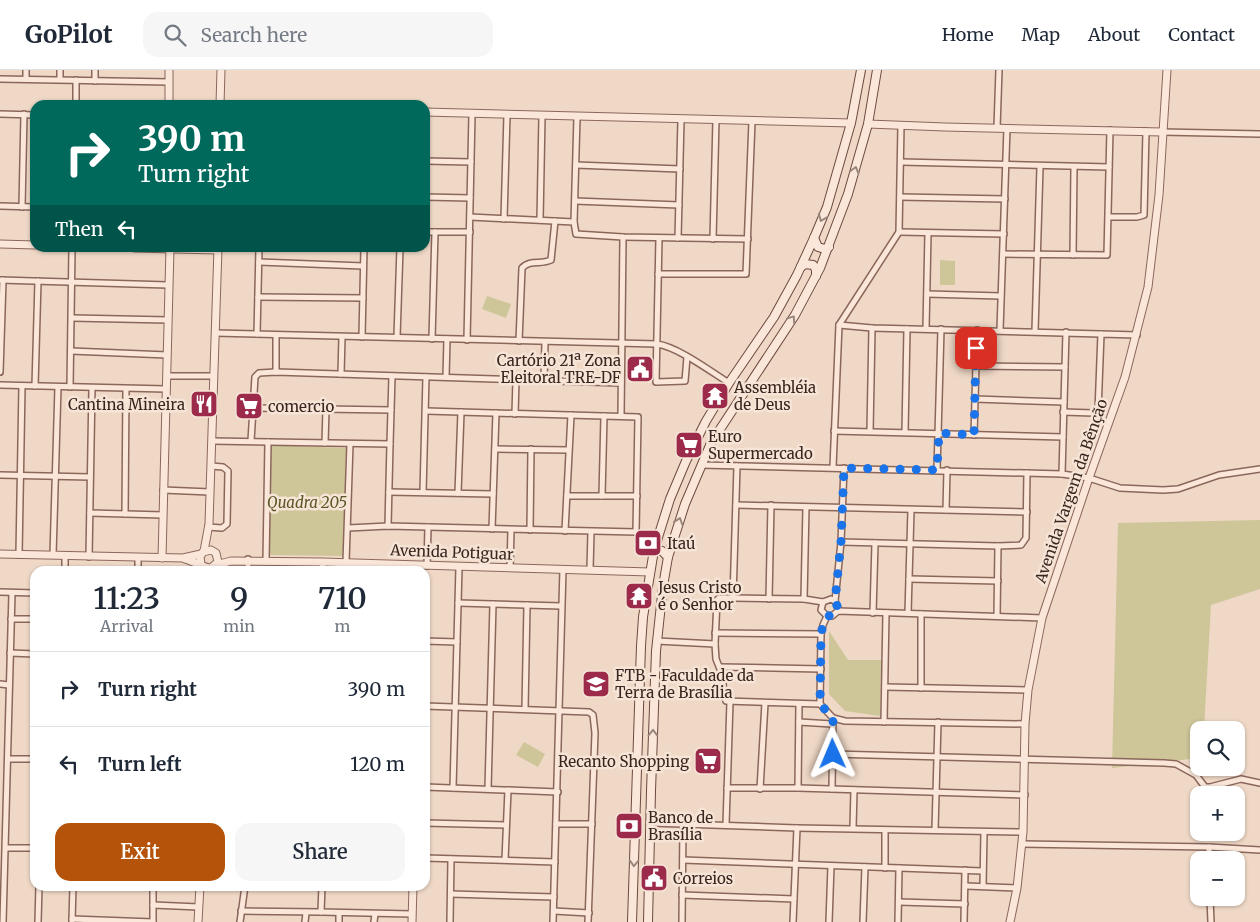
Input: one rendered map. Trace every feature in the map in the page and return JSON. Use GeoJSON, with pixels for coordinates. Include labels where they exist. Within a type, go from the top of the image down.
{"type":"FeatureCollection","features":[{"type":"Feature","properties":{"kind":"main road"},"geometry":{"type":"LineString","coordinates":[[632,922],[641,646],[643,617],[654,550],[670,499],[686,460],[728,383],[760,338],[801,267],[814,238],[827,207],[852,123],[861,71]]}},
{"type":"Feature","properties":{"kind":"main road"},"geometry":{"type":"LineString","coordinates":[[648,922],[656,651],[668,557],[685,504],[711,443],[795,315],[829,247],[848,194],[868,124],[875,71]]}},
{"type":"Feature","properties":{"kind":"main road"},"geometry":{"type":"LineString","coordinates":[[814,238],[818,248],[825,249],[829,247]]}},
{"type":"Feature","properties":{"kind":"main road"},"geometry":{"type":"LineString","coordinates":[[801,267],[805,264],[813,265],[816,276]]}},
{"type":"Feature","properties":{"kind":"main road"},"geometry":{"type":"LineString","coordinates":[[760,338],[770,340],[771,350]]}},
{"type":"Feature","properties":{"kind":"main road"},"geometry":{"type":"LineString","coordinates":[[739,370],[739,378],[741,380],[746,382],[752,380]]}},
{"type":"Feature","properties":{"kind":"main road"},"geometry":{"type":"LineString","coordinates":[[654,550],[662,551],[668,557]]}},
{"type":"Feature","properties":{"kind":"main road"},"geometry":{"type":"LineString","coordinates":[[641,646],[648,653],[656,651]]}},
{"type":"Feature","properties":{"kind":"main road"},"geometry":{"type":"LineString","coordinates":[[637,773],[647,780],[652,773]]}},
{"type":"Feature","properties":{"kind":"main road"},"geometry":{"type":"LineString","coordinates":[[636,791],[646,787],[651,790]]}},
{"type":"Feature","properties":{"kind":"street"},"geometry":{"type":"LineString","coordinates":[[26,70],[26,78]]}},
{"type":"Feature","properties":{"kind":"street"},"geometry":{"type":"LineString","coordinates":[[60,70],[60,79]]}},
{"type":"Feature","properties":{"kind":"street"},"geometry":{"type":"LineString","coordinates":[[95,70],[95,81]]}},
{"type":"Feature","properties":{"kind":"street"},"geometry":{"type":"LineString","coordinates":[[169,70],[169,100]]}},
{"type":"Feature","properties":{"kind":"street"},"geometry":{"type":"LineString","coordinates":[[220,100],[221,70]]}},
{"type":"Feature","properties":{"kind":"street"},"geometry":{"type":"LineString","coordinates":[[998,128],[999,70]]}},
{"type":"Feature","properties":{"kind":"street","name":"Avenida Vargem da Bênção"},"geometry":{"type":"LineString","coordinates":[[1010,922],[1017,888],[1023,832],[1025,724],[1028,690],[1042,618],[1125,377],[1148,287],[1159,195],[1167,70]]}},
{"type":"Feature","properties":{"kind":"street"},"geometry":{"type":"LineString","coordinates":[[0,79],[169,82]]}},
{"type":"Feature","properties":{"kind":"street"},"geometry":{"type":"LineString","coordinates":[[76,80],[76,100]]}},
{"type":"Feature","properties":{"kind":"street"},"geometry":{"type":"LineString","coordinates":[[430,112],[852,123]]}},
{"type":"Feature","properties":{"kind":"street"},"geometry":{"type":"LineString","coordinates":[[0,114],[30,115]]}},
{"type":"Feature","properties":{"kind":"street"},"geometry":{"type":"LineString","coordinates":[[22,207],[24,114]]}},
{"type":"Feature","properties":{"kind":"street"},"geometry":{"type":"LineString","coordinates":[[467,340],[472,114]]}},
{"type":"Feature","properties":{"kind":"street"},"geometry":{"type":"LineString","coordinates":[[504,219],[507,115]]}},
{"type":"Feature","properties":{"kind":"street"},"geometry":{"type":"LineString","coordinates":[[540,220],[542,116]]}},
{"type":"Feature","properties":{"kind":"street"},"geometry":{"type":"LineString","coordinates":[[577,116],[574,222],[575,232],[578,235],[713,239],[748,238]]}},
{"type":"Feature","properties":{"kind":"street"},"geometry":{"type":"LineString","coordinates":[[678,238],[681,120]]}},
{"type":"Feature","properties":{"kind":"street"},"geometry":{"type":"LineString","coordinates":[[713,239],[716,120]]}},
{"type":"Feature","properties":{"kind":"street"},"geometry":{"type":"LineString","coordinates":[[658,274],[745,275],[747,272],[752,121]]}},
{"type":"Feature","properties":{"kind":"street"},"geometry":{"type":"LineString","coordinates":[[868,124],[1260,134]]}},
{"type":"Feature","properties":{"kind":"street"},"geometry":{"type":"LineString","coordinates":[[832,467],[838,325],[900,232],[901,125]]}},
{"type":"Feature","properties":{"kind":"street"},"geometry":{"type":"LineString","coordinates":[[1000,330],[1007,128]]}},
{"type":"Feature","properties":{"kind":"street"},"geometry":{"type":"LineString","coordinates":[[1003,254],[1106,256],[1109,217],[1110,130]]}},
{"type":"Feature","properties":{"kind":"street"},"geometry":{"type":"LineString","coordinates":[[1109,217],[1137,218],[1144,215],[1146,131]]}},
{"type":"Feature","properties":{"kind":"street"},"geometry":{"type":"LineString","coordinates":[[430,161],[471,162]]}},
{"type":"Feature","properties":{"kind":"street"},"geometry":{"type":"LineString","coordinates":[[901,162],[1040,167],[1109,167]]}},
{"type":"Feature","properties":{"kind":"street"},"geometry":{"type":"LineString","coordinates":[[576,165],[680,170]]}},
{"type":"Feature","properties":{"kind":"street"},"geometry":{"type":"LineString","coordinates":[[1035,332],[1040,167]]}},
{"type":"Feature","properties":{"kind":"street"},"geometry":{"type":"LineString","coordinates":[[1073,255],[1074,167]]}},
{"type":"Feature","properties":{"kind":"street"},"geometry":{"type":"LineString","coordinates":[[430,197],[470,198]]}},
{"type":"Feature","properties":{"kind":"street"},"geometry":{"type":"LineString","coordinates":[[900,197],[1004,199]]}},
{"type":"Feature","properties":{"kind":"street"},"geometry":{"type":"LineString","coordinates":[[574,201],[679,205]]}},
{"type":"Feature","properties":{"kind":"street"},"geometry":{"type":"LineString","coordinates":[[0,206],[30,207]]}},
{"type":"Feature","properties":{"kind":"street"},"geometry":{"type":"LineString","coordinates":[[470,218],[574,222]]}},
{"type":"Feature","properties":{"kind":"street"},"geometry":{"type":"LineString","coordinates":[[519,341],[522,268],[529,263],[545,263],[551,260],[555,221]]}},
{"type":"Feature","properties":{"kind":"street"},"geometry":{"type":"LineString","coordinates":[[430,232],[470,232]]}},
{"type":"Feature","properties":{"kind":"street"},"geometry":{"type":"LineString","coordinates":[[432,339],[435,232]]}},
{"type":"Feature","properties":{"kind":"street"},"geometry":{"type":"LineString","coordinates":[[900,232],[1004,234]]}},
{"type":"Feature","properties":{"kind":"street"},"geometry":{"type":"LineString","coordinates":[[926,328],[928,233]]}},
{"type":"Feature","properties":{"kind":"street"},"geometry":{"type":"LineString","coordinates":[[621,416],[623,237]]}},
{"type":"Feature","properties":{"kind":"street"},"geometry":{"type":"LineString","coordinates":[[659,238],[656,382],[685,382],[687,357]]}},
{"type":"Feature","properties":{"kind":"street"},"geometry":{"type":"LineString","coordinates":[[0,244],[30,245]]}},
{"type":"Feature","properties":{"kind":"street"},"geometry":{"type":"LineString","coordinates":[[70,387],[72,252]]}},
{"type":"Feature","properties":{"kind":"street"},"geometry":{"type":"LineString","coordinates":[[162,558],[170,252]]}},
{"type":"Feature","properties":{"kind":"street"},"geometry":{"type":"LineString","coordinates":[[215,566],[218,559],[210,540],[209,526],[218,252]]}},
{"type":"Feature","properties":{"kind":"street"},"geometry":{"type":"LineString","coordinates":[[258,334],[259,252]]}},
{"type":"Feature","properties":{"kind":"street"},"geometry":{"type":"LineString","coordinates":[[362,337],[364,252]]}},
{"type":"Feature","properties":{"kind":"street"},"geometry":{"type":"LineString","coordinates":[[398,338],[400,252]]}},
{"type":"Feature","properties":{"kind":"street"},"geometry":{"type":"LineString","coordinates":[[259,262],[364,266]]}},
{"type":"Feature","properties":{"kind":"street"},"geometry":{"type":"LineString","coordinates":[[0,372],[1,280],[168,285]]}},
{"type":"Feature","properties":{"kind":"street"},"geometry":{"type":"LineString","coordinates":[[35,386],[38,281]]}},
{"type":"Feature","properties":{"kind":"street"},"geometry":{"type":"LineString","coordinates":[[927,294],[1001,296]]}},
{"type":"Feature","properties":{"kind":"street"},"geometry":{"type":"LineString","coordinates":[[258,297],[363,298]]}},
{"type":"Feature","properties":{"kind":"street"},"geometry":{"type":"LineString","coordinates":[[72,318],[168,320]]}},
{"type":"Feature","properties":{"kind":"street"},"geometry":{"type":"LineString","coordinates":[[838,325],[872,328],[1137,335]]}},
{"type":"Feature","properties":{"kind":"street"},"geometry":{"type":"LineString","coordinates":[[870,431],[872,328]]}},
{"type":"Feature","properties":{"kind":"street"},"geometry":{"type":"LineString","coordinates":[[905,432],[907,328]]}},
{"type":"Feature","properties":{"kind":"street"},"geometry":{"type":"LineString","coordinates":[[937,470],[942,329]]}},
{"type":"Feature","properties":{"kind":"street"},"geometry":{"type":"LineString","coordinates":[[974,435],[977,330]]}},
{"type":"Feature","properties":{"kind":"street"},"geometry":{"type":"LineString","coordinates":[[1062,474],[1066,332]]}},
{"type":"Feature","properties":{"kind":"street"},"geometry":{"type":"LineString","coordinates":[[215,333],[657,344],[666,346],[687,357],[728,383]]}},
{"type":"Feature","properties":{"kind":"street"},"geometry":{"type":"LineString","coordinates":[[1063,412],[1093,413],[1098,411],[1101,334]]}},
{"type":"Feature","properties":{"kind":"street"},"geometry":{"type":"LineString","coordinates":[[276,335],[276,372]]}},
{"type":"Feature","properties":{"kind":"street"},"geometry":{"type":"LineString","coordinates":[[341,374],[342,337]]}},
{"type":"Feature","properties":{"kind":"street"},"geometry":{"type":"LineString","coordinates":[[446,377],[447,339]]}},
{"type":"Feature","properties":{"kind":"street"},"geometry":{"type":"LineString","coordinates":[[544,380],[545,342]]}},
{"type":"Feature","properties":{"kind":"street"},"geometry":{"type":"LineString","coordinates":[[71,352],[167,355]]}},
{"type":"Feature","properties":{"kind":"street"},"geometry":{"type":"LineString","coordinates":[[976,366],[1065,367]]}},
{"type":"Feature","properties":{"kind":"street"},"geometry":{"type":"LineString","coordinates":[[251,441],[255,377],[259,373],[621,382]]}},
{"type":"Feature","properties":{"kind":"street"},"geometry":{"type":"LineString","coordinates":[[167,376],[213,376]]}},
{"type":"Feature","properties":{"kind":"street"},"geometry":{"type":"LineString","coordinates":[[388,526],[392,376]]}},
{"type":"Feature","properties":{"kind":"street"},"geometry":{"type":"LineString","coordinates":[[423,492],[426,377]]}},
{"type":"Feature","properties":{"kind":"street"},"geometry":{"type":"LineString","coordinates":[[515,414],[516,380]]}},
{"type":"Feature","properties":{"kind":"street"},"geometry":{"type":"LineString","coordinates":[[0,385],[166,390]]}},
{"type":"Feature","properties":{"kind":"street"},"geometry":{"type":"LineString","coordinates":[[19,555],[22,386]]}},
{"type":"Feature","properties":{"kind":"street"},"geometry":{"type":"LineString","coordinates":[[53,555],[58,387]]}},
{"type":"Feature","properties":{"kind":"street"},"geometry":{"type":"LineString","coordinates":[[89,556],[92,388]]}},
{"type":"Feature","properties":{"kind":"street"},"geometry":{"type":"LineString","coordinates":[[125,514],[126,389]]}},
{"type":"Feature","properties":{"kind":"street"},"geometry":{"type":"LineString","coordinates":[[975,399],[1064,402]]}},
{"type":"Feature","properties":{"kind":"street"},"geometry":{"type":"LineString","coordinates":[[252,408],[390,410]]}},
{"type":"Feature","properties":{"kind":"street"},"geometry":{"type":"LineString","coordinates":[[324,443],[326,409]]}},
{"type":"Feature","properties":{"kind":"street"},"geometry":{"type":"LineString","coordinates":[[348,528],[388,526],[636,532],[638,417],[426,411]]}},
{"type":"Feature","properties":{"kind":"street"},"geometry":{"type":"LineString","coordinates":[[458,493],[461,412]]}},
{"type":"Feature","properties":{"kind":"street"},"geometry":{"type":"LineString","coordinates":[[492,529],[496,413]]}},
{"type":"Feature","properties":{"kind":"street"},"geometry":{"type":"LineString","coordinates":[[565,531],[570,415]]}},
{"type":"Feature","properties":{"kind":"street"},"geometry":{"type":"LineString","coordinates":[[602,496],[604,416]]}},
{"type":"Feature","properties":{"kind":"street"},"geometry":{"type":"LineString","coordinates":[[834,431],[1063,437]]}},
{"type":"Feature","properties":{"kind":"street"},"geometry":{"type":"LineString","coordinates":[[212,441],[390,444]]}},
{"type":"Feature","properties":{"kind":"street"},"geometry":{"type":"LineString","coordinates":[[266,561],[268,442]]}},
{"type":"Feature","properties":{"kind":"street"},"geometry":{"type":"LineString","coordinates":[[346,562],[350,444]]}},
{"type":"Feature","properties":{"kind":"street"},"geometry":{"type":"LineString","coordinates":[[495,449],[568,450]]}},
{"type":"Feature","properties":{"kind":"street"},"geometry":{"type":"LineString","coordinates":[[530,530],[531,449]]}},
{"type":"Feature","properties":{"kind":"street"},"geometry":{"type":"LineString","coordinates":[[701,465],[1062,474],[1089,478],[1120,488],[1163,490],[1178,489],[1219,475],[1260,469]]}},
{"type":"Feature","properties":{"kind":"street"},"geometry":{"type":"LineString","coordinates":[[209,526],[222,528],[226,524],[228,472],[223,467],[211,466]]}},
{"type":"Feature","properties":{"kind":"street"},"geometry":{"type":"LineString","coordinates":[[733,598],[737,466]]}},
{"type":"Feature","properties":{"kind":"street"},"geometry":{"type":"LineString","coordinates":[[838,612],[835,601],[841,542],[844,468]]}},
{"type":"Feature","properties":{"kind":"street"},"geometry":{"type":"LineString","coordinates":[[946,510],[947,470]]}},
{"type":"Feature","properties":{"kind":"street"},"geometry":{"type":"LineString","coordinates":[[841,542],[1019,546],[1024,544],[1026,538],[1027,473]]}},
{"type":"Feature","properties":{"kind":"street"},"geometry":{"type":"LineString","coordinates":[[0,475],[90,477]]}},
{"type":"Feature","properties":{"kind":"street"},"geometry":{"type":"LineString","coordinates":[[164,490],[210,492]]}},
{"type":"Feature","properties":{"kind":"street"},"geometry":{"type":"LineString","coordinates":[[389,492],[493,494]]}},
{"type":"Feature","properties":{"kind":"street"},"geometry":{"type":"LineString","coordinates":[[566,496],[636,496]]}},
{"type":"Feature","properties":{"kind":"street"},"geometry":{"type":"LineString","coordinates":[[736,505],[1027,512]]}},
{"type":"Feature","properties":{"kind":"street"},"geometry":{"type":"LineString","coordinates":[[769,598],[771,506]]}},
{"type":"Feature","properties":{"kind":"street"},"geometry":{"type":"LineString","coordinates":[[804,599],[806,507]]}},
{"type":"Feature","properties":{"kind":"street"},"geometry":{"type":"LineString","coordinates":[[908,613],[911,510]]}},
{"type":"Feature","properties":{"kind":"street"},"geometry":{"type":"LineString","coordinates":[[90,513],[163,515]]}},
{"type":"Feature","properties":{"kind":"street"},"geometry":{"type":"LineString","coordinates":[[203,566],[200,559],[207,540],[209,526]]}},
{"type":"Feature","properties":{"kind":"street"},"geometry":{"type":"LineString","coordinates":[[423,566],[428,527]]}},
{"type":"Feature","properties":{"kind":"street"},"geometry":{"type":"LineString","coordinates":[[510,530],[510,568]]}},
{"type":"Feature","properties":{"kind":"street"},"geometry":{"type":"LineString","coordinates":[[590,569],[591,532]]}},
{"type":"Feature","properties":{"kind":"street"},"geometry":{"type":"LineString","coordinates":[[873,613],[875,543]]}},
{"type":"Feature","properties":{"kind":"street"},"geometry":{"type":"LineString","coordinates":[[997,616],[998,546]]}},
{"type":"Feature","properties":{"kind":"street","name":"Avenida Potiguar"},"geometry":{"type":"LineString","coordinates":[[0,554],[183,558],[208,550],[226,557],[250,561]]}},
{"type":"Feature","properties":{"kind":"street"},"geometry":{"type":"LineString","coordinates":[[65,555],[65,566]]}},
{"type":"Feature","properties":{"kind":"street"},"geometry":{"type":"LineString","coordinates":[[138,558],[138,566]]}},
{"type":"Feature","properties":{"kind":"street","name":"Avenida Potiguar"},"geometry":{"type":"LineString","coordinates":[[183,558],[201,566]]}},
{"type":"Feature","properties":{"kind":"street","name":"Avenida Potiguar"},"geometry":{"type":"LineString","coordinates":[[218,566],[228,561],[266,561],[346,562],[397,566]]}},
{"type":"Feature","properties":{"kind":"street"},"geometry":{"type":"LineString","coordinates":[[249,566],[250,561]]}},
{"type":"Feature","properties":{"kind":"street"},"geometry":{"type":"LineString","coordinates":[[453,788],[460,566]]}},
{"type":"Feature","properties":{"kind":"street","name":"Avenida Potiguar"},"geometry":{"type":"LineString","coordinates":[[430,568],[460,566],[650,572]]}},
{"type":"Feature","properties":{"kind":"street"},"geometry":{"type":"LineString","coordinates":[[554,922],[563,569]]}},
{"type":"Feature","properties":{"kind":"street"},"geometry":{"type":"LineString","coordinates":[[909,579],[998,581]]}},
{"type":"Feature","properties":{"kind":"street"},"geometry":{"type":"LineString","coordinates":[[0,592],[30,593]]}},
{"type":"Feature","properties":{"kind":"street"},"geometry":{"type":"LineString","coordinates":[[3,922],[2,863],[6,848],[12,593]]}},
{"type":"Feature","properties":{"kind":"street"},"geometry":{"type":"LineString","coordinates":[[820,704],[730,702],[725,698],[715,644],[716,600],[719,598],[769,598],[804,599],[823,602],[827,600],[835,601]]}},
{"type":"Feature","properties":{"kind":"street"},"geometry":{"type":"LineString","coordinates":[[823,602],[821,610],[828,616]]}},
{"type":"Feature","properties":{"kind":"street"},"geometry":{"type":"LineString","coordinates":[[458,603],[561,606]]}},
{"type":"Feature","properties":{"kind":"street"},"geometry":{"type":"LineString","coordinates":[[488,789],[493,604]]}},
{"type":"Feature","properties":{"kind":"street"},"geometry":{"type":"LineString","coordinates":[[525,709],[527,605]]}},
{"type":"Feature","properties":{"kind":"street"},"geometry":{"type":"LineString","coordinates":[[832,789],[832,721],[820,704],[821,634],[828,616],[838,612],[1042,618]]}},
{"type":"Feature","properties":{"kind":"street"},"geometry":{"type":"LineString","coordinates":[[884,722],[886,613]]}},
{"type":"Feature","properties":{"kind":"street"},"geometry":{"type":"LineString","coordinates":[[921,614],[921,688]]}},
{"type":"Feature","properties":{"kind":"street"},"geometry":{"type":"LineString","coordinates":[[11,619],[30,620]]}},
{"type":"Feature","properties":{"kind":"street"},"geometry":{"type":"LineString","coordinates":[[715,633],[821,634]]}},
{"type":"Feature","properties":{"kind":"street"},"geometry":{"type":"LineString","coordinates":[[430,641],[457,642]]}},
{"type":"Feature","properties":{"kind":"street"},"geometry":{"type":"LineString","coordinates":[[657,641],[715,644]]}},
{"type":"Feature","properties":{"kind":"street"},"geometry":{"type":"LineString","coordinates":[[10,653],[30,654]]}},
{"type":"Feature","properties":{"kind":"street"},"geometry":{"type":"LineString","coordinates":[[720,667],[821,669]]}},
{"type":"Feature","properties":{"kind":"street"},"geometry":{"type":"LineString","coordinates":[[0,684],[9,685]]}},
{"type":"Feature","properties":{"kind":"street"},"geometry":{"type":"LineString","coordinates":[[885,687],[1028,690]]}},
{"type":"Feature","properties":{"kind":"street"},"geometry":{"type":"LineString","coordinates":[[726,826],[730,702]]}},
{"type":"Feature","properties":{"kind":"street"},"geometry":{"type":"LineString","coordinates":[[760,789],[765,703]]}},
{"type":"Feature","properties":{"kind":"street"},"geometry":{"type":"LineString","coordinates":[[798,788],[799,704]]}},
{"type":"Feature","properties":{"kind":"street"},"geometry":{"type":"LineString","coordinates":[[430,706],[589,712],[593,715],[595,733],[588,922]]}},
{"type":"Feature","properties":{"kind":"street"},"geometry":{"type":"LineString","coordinates":[[799,722],[1025,724]]}},
{"type":"Feature","properties":{"kind":"street"},"geometry":{"type":"LineString","coordinates":[[935,830],[938,722]]}},
{"type":"Feature","properties":{"kind":"street"},"geometry":{"type":"LineString","coordinates":[[833,754],[1176,764],[1198,776],[1201,783],[1206,787],[1241,779],[1260,783]]}},
{"type":"Feature","properties":{"kind":"street"},"geometry":{"type":"LineString","coordinates":[[8,759],[30,759]]}},
{"type":"Feature","properties":{"kind":"street"},"geometry":{"type":"LineString","coordinates":[[0,774],[7,775]]}},
{"type":"Feature","properties":{"kind":"street"},"geometry":{"type":"LineString","coordinates":[[430,787],[558,792]]}},
{"type":"Feature","properties":{"kind":"street"},"geometry":{"type":"LineString","coordinates":[[728,788],[798,788],[1025,795]]}},
{"type":"Feature","properties":{"kind":"street"},"geometry":{"type":"LineString","coordinates":[[506,860],[508,790]]}},
{"type":"Feature","properties":{"kind":"street"},"geometry":{"type":"LineString","coordinates":[[853,828],[854,790]]}},
{"type":"Feature","properties":{"kind":"street"},"geometry":{"type":"LineString","coordinates":[[430,823],[506,825]]}},
{"type":"Feature","properties":{"kind":"street"},"geometry":{"type":"LineString","coordinates":[[651,823],[1023,832]]}},
{"type":"Feature","properties":{"kind":"street"},"geometry":{"type":"LineString","coordinates":[[556,824],[592,824]]}},
{"type":"Feature","properties":{"kind":"street"},"geometry":{"type":"LineString","coordinates":[[682,922],[683,825]]}},
{"type":"Feature","properties":{"kind":"street"},"geometry":{"type":"LineString","coordinates":[[794,922],[797,828]]}},
{"type":"Feature","properties":{"kind":"street"},"geometry":{"type":"LineString","coordinates":[[884,868],[885,830]]}},
{"type":"Feature","properties":{"kind":"street"},"geometry":{"type":"LineString","coordinates":[[983,886],[984,832]]}},
{"type":"Feature","properties":{"kind":"street"},"geometry":{"type":"LineString","coordinates":[[1022,844],[1209,847],[1260,850]]}},
{"type":"Feature","properties":{"kind":"street"},"geometry":{"type":"LineString","coordinates":[[6,848],[30,848]]}},
{"type":"Feature","properties":{"kind":"street"},"geometry":{"type":"LineString","coordinates":[[430,858],[555,862]]}},
{"type":"Feature","properties":{"kind":"street"},"geometry":{"type":"LineString","coordinates":[[450,922],[451,859]]}},
{"type":"Feature","properties":{"kind":"street"},"geometry":{"type":"LineString","coordinates":[[683,860],[982,871]]}},
{"type":"Feature","properties":{"kind":"street"},"geometry":{"type":"LineString","coordinates":[[829,922],[831,866]]}},
{"type":"Feature","properties":{"kind":"street"},"geometry":{"type":"LineString","coordinates":[[863,922],[865,867]]}},
{"type":"Feature","properties":{"kind":"street"},"geometry":{"type":"LineString","coordinates":[[898,922],[900,868]]}},
{"type":"Feature","properties":{"kind":"street"},"geometry":{"type":"LineString","coordinates":[[964,922],[965,870]]}},
{"type":"Feature","properties":{"kind":"street"},"geometry":{"type":"LineString","coordinates":[[966,886],[1017,888]]}},
{"type":"Feature","properties":{"kind":"street"},"geometry":{"type":"LineString","coordinates":[[38,922],[39,891]]}},
{"type":"Feature","properties":{"kind":"street"},"geometry":{"type":"LineString","coordinates":[[73,891],[72,921],[153,922],[153,891]]}},
{"type":"Feature","properties":{"kind":"street"},"geometry":{"type":"LineString","coordinates":[[198,922],[200,891]]}},
{"type":"Feature","properties":{"kind":"street"},"geometry":{"type":"LineString","coordinates":[[240,922],[244,891]]}},
{"type":"Feature","properties":{"kind":"street"},"geometry":{"type":"LineString","coordinates":[[321,912],[322,891]]}},
{"type":"Feature","properties":{"kind":"street"},"geometry":{"type":"LineString","coordinates":[[241,911],[375,914],[412,918],[413,891]]}},
{"type":"Feature","properties":{"kind":"street"},"geometry":{"type":"LineString","coordinates":[[451,894],[554,897]]}},
{"type":"Feature","properties":{"kind":"street"},"geometry":{"type":"LineString","coordinates":[[682,895],[794,899]]}},
{"type":"Feature","properties":{"kind":"street"},"geometry":{"type":"LineString","coordinates":[[899,902],[965,904]]}},
{"type":"Feature","properties":{"kind":"street"},"geometry":{"type":"LineString","coordinates":[[153,905],[199,907]]}},
{"type":"Feature","properties":{"kind":"street"},"geometry":{"type":"LineString","coordinates":[[1210,906],[1211,922]]}},
{"type":"Feature","properties":{"kind":"street"},"geometry":{"type":"LineString","coordinates":[[554,911],[589,913]]}},
{"type":"Feature","properties":{"kind":"street"},"geometry":{"type":"LineString","coordinates":[[305,922],[306,913]]}},
{"type":"Feature","properties":{"kind":"street"},"geometry":{"type":"LineString","coordinates":[[339,913],[339,922]]}},
{"type":"Feature","properties":{"kind":"street"},"geometry":{"type":"LineString","coordinates":[[374,922],[375,914]]}},
{"type":"Feature","properties":{"kind":"green space"},"geometry":{"type":"Polygon","coordinates":[[[940,260],[955,261],[955,285],[940,285],[940,260]]]}},
{"type":"Feature","properties":{"kind":"green space"},"geometry":{"type":"Polygon","coordinates":[[[487,296],[511,304],[506,318],[482,309],[487,296]]]}},
{"type":"Feature","properties":{"kind":"green space","name":"Quadra 205"},"geometry":{"type":"Polygon","coordinates":[[[268,445],[346,448],[343,556],[269,555],[268,445]]]}},
{"type":"Feature","properties":{"kind":"green space"},"geometry":{"type":"Polygon","coordinates":[[[1260,520],[1260,589],[1211,605],[1205,721],[1190,721],[1190,759],[1112,768],[1118,523],[1260,520]]]}},
{"type":"Feature","properties":{"kind":"green space"},"geometry":{"type":"Polygon","coordinates":[[[829,631],[848,660],[881,660],[880,716],[845,711],[829,694],[829,631]]]}},
{"type":"Feature","properties":{"kind":"green space"},"geometry":{"type":"Polygon","coordinates":[[[524,742],[545,754],[538,767],[516,755],[524,742]]]}},
{"type":"Feature","properties":{"kind":"place","name":"Cartório 21ª Zona Eleitoral TRE-DF"},"geometry":{"type":"Point","coordinates":[640,369]}},
{"type":"Feature","properties":{"kind":"place","name":"Assembléia de Deus"},"geometry":{"type":"Point","coordinates":[715,396]}},
{"type":"Feature","properties":{"kind":"place","name":"Cantina Mineira"},"geometry":{"type":"Point","coordinates":[204,404]}},
{"type":"Feature","properties":{"kind":"place","name":"comercio"},"geometry":{"type":"Point","coordinates":[249,406]}},
{"type":"Feature","properties":{"kind":"place","name":"Euro Supermercado"},"geometry":{"type":"Point","coordinates":[689,445]}},
{"type":"Feature","properties":{"kind":"place","name":"Itaú"},"geometry":{"type":"Point","coordinates":[648,543]}},
{"type":"Feature","properties":{"kind":"place","name":"Jesus Cristo é o Senhor"},"geometry":{"type":"Point","coordinates":[639,596]}},
{"type":"Feature","properties":{"kind":"place","name":"FTB - Faculdade da Terra de Brasília"},"geometry":{"type":"Point","coordinates":[596,684]}},
{"type":"Feature","properties":{"kind":"place","name":"Recanto Shopping"},"geometry":{"type":"Point","coordinates":[708,761]}},
{"type":"Feature","properties":{"kind":"place","name":"Banco de Brasília"},"geometry":{"type":"Point","coordinates":[629,826]}},
{"type":"Feature","properties":{"kind":"place","name":"Correios"},"geometry":{"type":"Point","coordinates":[654,878]}},
{"type":"Feature","properties":{"kind":"route"},"geometry":{"type":"LineString","coordinates":[[833,754],[833,718],[829,716],[820,704],[821,634],[828,616],[835,615],[838,612],[838,604],[835,601],[841,542],[844,468],[937,470],[939,433],[974,435],[976,348]]}}]}
